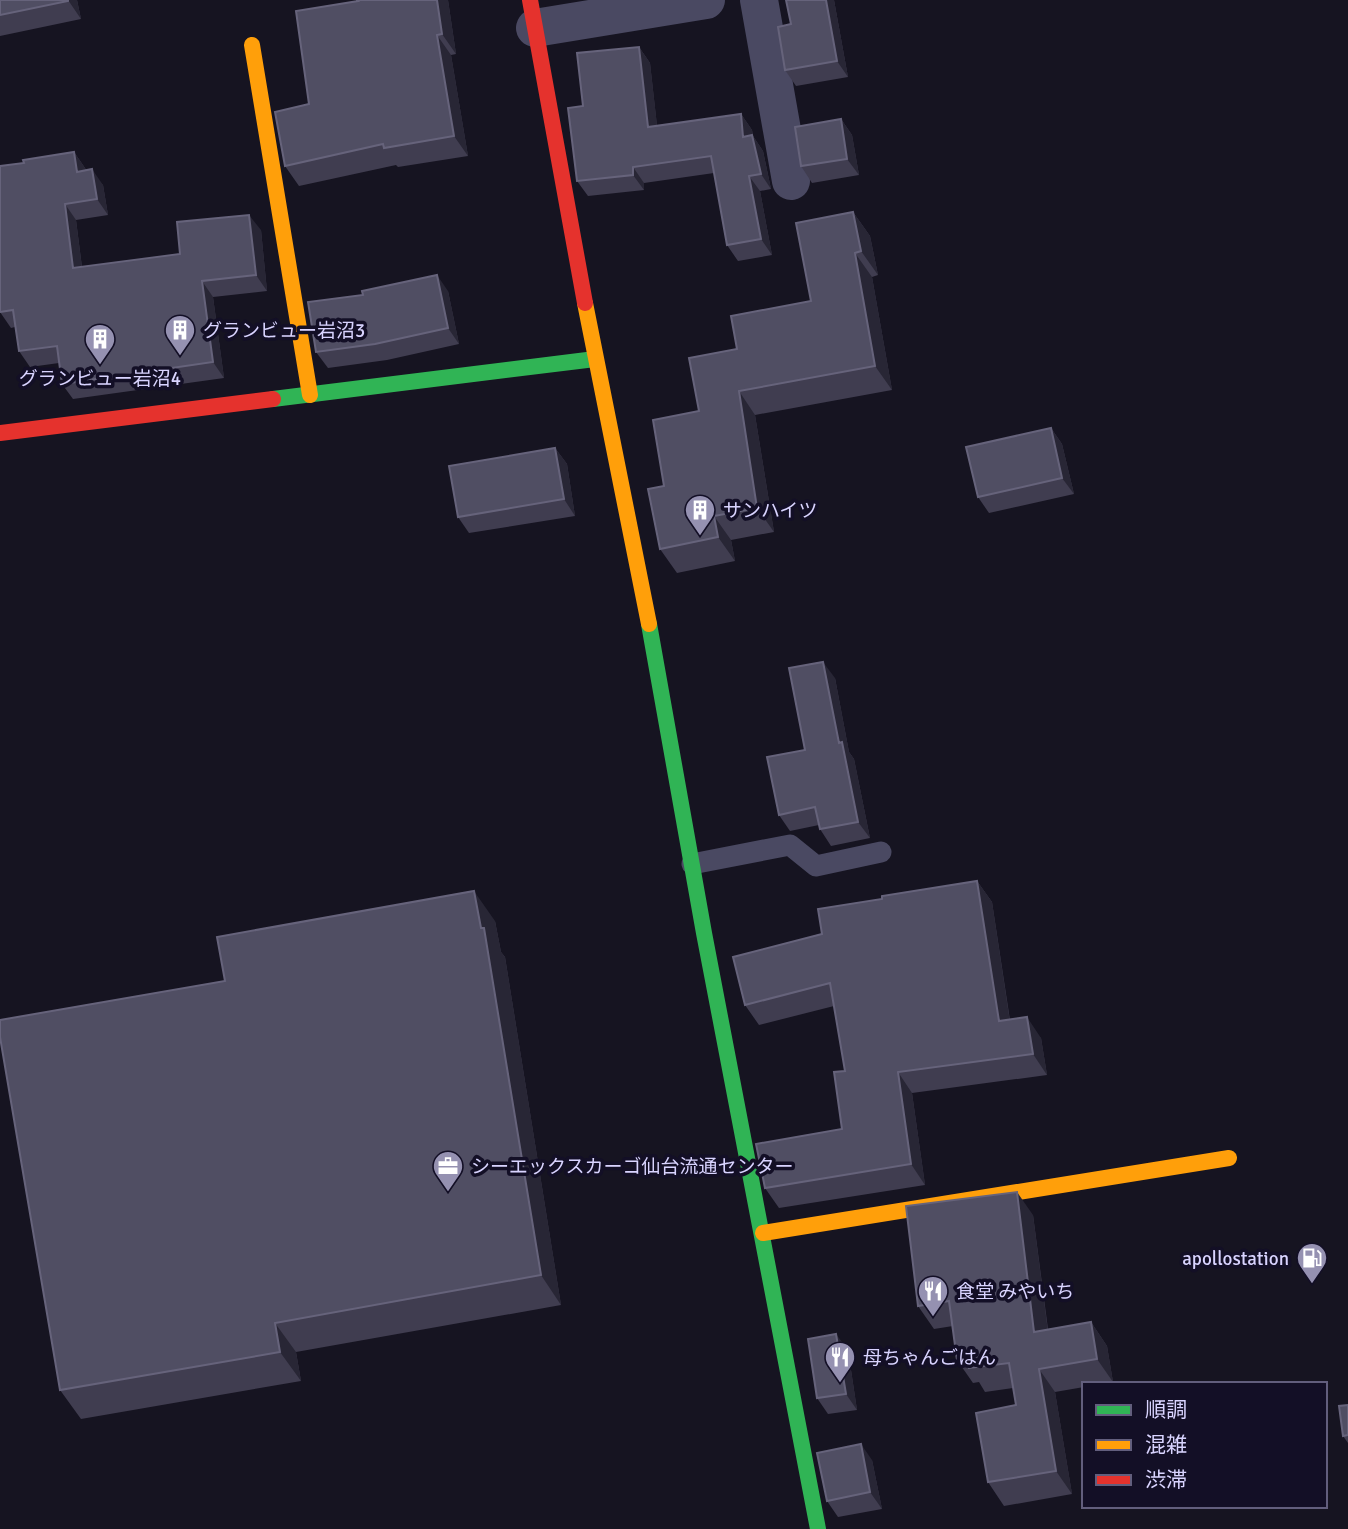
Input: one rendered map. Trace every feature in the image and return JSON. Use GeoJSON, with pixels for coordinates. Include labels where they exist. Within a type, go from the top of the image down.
{"type":"FeatureCollection","features":[{"type":"Feature","properties":{"kind":"street"},"geometry":{"type":"LineString","coordinates":[[706,0],[533,14],[595,359],[641,581],[818,1529]]}},
{"type":"Feature","properties":{"kind":"street"},"geometry":{"type":"LineString","coordinates":[[759,0],[791,181]]}},
{"type":"Feature","properties":{"kind":"street"},"geometry":{"type":"LineString","coordinates":[[252,45],[310,395]]}},
{"type":"Feature","properties":{"kind":"street"},"geometry":{"type":"LineString","coordinates":[[0,433],[595,359]]}},
{"type":"Feature","properties":{"kind":"street"},"geometry":{"type":"LineString","coordinates":[[763,1233],[1229,1158]]}},
{"type":"Feature","properties":{"kind":"lane"},"geometry":{"type":"LineString","coordinates":[[692,864],[790,845],[816,866],[881,852]]}},
{"type":"Feature","properties":{"kind":"building"},"geometry":{"type":"Polygon","coordinates":[[[0,0],[68,0],[68,1],[0,15],[0,0]]]}},
{"type":"Feature","properties":{"kind":"building"},"geometry":{"type":"Polygon","coordinates":[[[357,0],[437,0],[442,34],[437,35],[454,136],[384,148],[383,144],[285,166],[275,112],[309,104],[296,11],[357,0]]]}},
{"type":"Feature","properties":{"kind":"building"},"geometry":{"type":"Polygon","coordinates":[[[786,0],[826,0],[837,61],[785,70],[778,27],[791,24],[786,0]]]}},
{"type":"Feature","properties":{"kind":"building"},"geometry":{"type":"Polygon","coordinates":[[[639,47],[648,127],[741,114],[743,137],[752,135],[761,174],[749,176],[761,239],[727,245],[711,156],[633,167],[633,175],[577,181],[568,108],[583,106],[577,53],[639,47]]]}},
{"type":"Feature","properties":{"kind":"building"},"geometry":{"type":"Polygon","coordinates":[[[841,119],[847,159],[801,166],[795,127],[841,119]]]}},
{"type":"Feature","properties":{"kind":"building"},"geometry":{"type":"Polygon","coordinates":[[[74,152],[77,172],[92,169],[97,199],[65,204],[73,268],[180,254],[177,222],[249,215],[256,275],[202,281],[213,362],[62,384],[57,346],[19,351],[13,310],[0,312],[0,166],[74,152]]]}},
{"type":"Feature","properties":{"kind":"building"},"geometry":{"type":"Polygon","coordinates":[[[853,212],[861,251],[855,253],[875,366],[739,391],[757,508],[714,516],[718,537],[660,549],[648,489],[664,486],[653,420],[699,411],[689,358],[737,349],[731,316],[811,301],[796,223],[853,212]]]}},
{"type":"Feature","properties":{"kind":"building"},"geometry":{"type":"Polygon","coordinates":[[[437,275],[448,328],[375,344],[316,352],[308,302],[363,295],[362,291],[437,275]]]}},
{"type":"Feature","properties":{"kind":"building"},"geometry":{"type":"Polygon","coordinates":[[[1051,428],[1062,478],[978,497],[966,447],[1051,428]]]}},
{"type":"Feature","properties":{"kind":"building"},"geometry":{"type":"Polygon","coordinates":[[[555,448],[564,499],[458,517],[449,466],[555,448]]]}},
{"type":"Feature","properties":{"kind":"building"},"geometry":{"type":"Polygon","coordinates":[[[823,662],[858,822],[820,829],[815,807],[779,815],[767,757],[805,750],[789,668],[823,662]]]}},
{"type":"Feature","properties":{"kind":"building"},"geometry":{"type":"Polygon","coordinates":[[[977,881],[999,1021],[1027,1017],[1033,1054],[898,1072],[911,1164],[765,1188],[756,1144],[842,1129],[834,1072],[845,1071],[830,983],[745,1005],[733,957],[822,934],[818,909],[977,881]]]}},
{"type":"Feature","properties":{"kind":"building"},"geometry":{"type":"Polygon","coordinates":[[[474,891],[481,928],[484,928],[541,1275],[275,1323],[280,1352],[60,1390],[0,1037],[0,1020],[225,981],[217,937],[474,891]]]}},
{"type":"Feature","properties":{"kind":"building"},"geometry":{"type":"Polygon","coordinates":[[[1017,1192],[1034,1332],[1091,1322],[1097,1359],[1039,1369],[1056,1471],[988,1482],[976,1413],[1016,1405],[1009,1363],[969,1368],[967,1358],[957,1360],[949,1301],[918,1306],[906,1206],[1017,1192]]]}},
{"type":"Feature","properties":{"kind":"building"},"geometry":{"type":"Polygon","coordinates":[[[836,1334],[846,1394],[817,1398],[808,1339],[836,1334]]]}},
{"type":"Feature","properties":{"kind":"building"},"geometry":{"type":"Polygon","coordinates":[[[1348,1405],[1348,1435],[1343,1436],[1339,1406],[1348,1405]]]}},
{"type":"Feature","properties":{"kind":"building"},"geometry":{"type":"Polygon","coordinates":[[[861,1444],[870,1492],[827,1501],[817,1453],[861,1444]]]}},
{"type":"Feature","properties":{"kind":"traffic: fast"},"geometry":{"type":"LineString","coordinates":[[273,399],[595,359]]}},
{"type":"Feature","properties":{"kind":"traffic: fast"},"geometry":{"type":"LineString","coordinates":[[649,624],[704,933],[818,1529]]}},
{"type":"Feature","properties":{"kind":"traffic: slow"},"geometry":{"type":"LineString","coordinates":[[252,45],[310,395]]}},
{"type":"Feature","properties":{"kind":"traffic: slow"},"geometry":{"type":"LineString","coordinates":[[585,303],[649,624]]}},
{"type":"Feature","properties":{"kind":"traffic: slow"},"geometry":{"type":"LineString","coordinates":[[763,1233],[1229,1158]]}},
{"type":"Feature","properties":{"kind":"traffic: jam"},"geometry":{"type":"LineString","coordinates":[[530,0],[585,303]]}},
{"type":"Feature","properties":{"kind":"traffic: jam"},"geometry":{"type":"LineString","coordinates":[[0,433],[273,399]]}},
{"type":"Feature","properties":{"kind":"place","name":"グランビュー岩沼3"},"geometry":{"type":"Point","coordinates":[180,357]}},
{"type":"Feature","properties":{"kind":"place","name":"グランビュー岩沼4"},"geometry":{"type":"Point","coordinates":[100,366]}},
{"type":"Feature","properties":{"kind":"place","name":"サンハイツ"},"geometry":{"type":"Point","coordinates":[700,537]}},
{"type":"Feature","properties":{"kind":"place","name":"シーエックスカーゴ仙台流通センター"},"geometry":{"type":"Point","coordinates":[448,1193]}},
{"type":"Feature","properties":{"kind":"place","name":"apollostation"},"geometry":{"type":"Point","coordinates":[1312,1285]}},
{"type":"Feature","properties":{"kind":"place","name":"食堂 みやいち"},"geometry":{"type":"Point","coordinates":[933,1318]}},
{"type":"Feature","properties":{"kind":"place","name":"母ちゃんごはん"},"geometry":{"type":"Point","coordinates":[840,1384]}}]}
